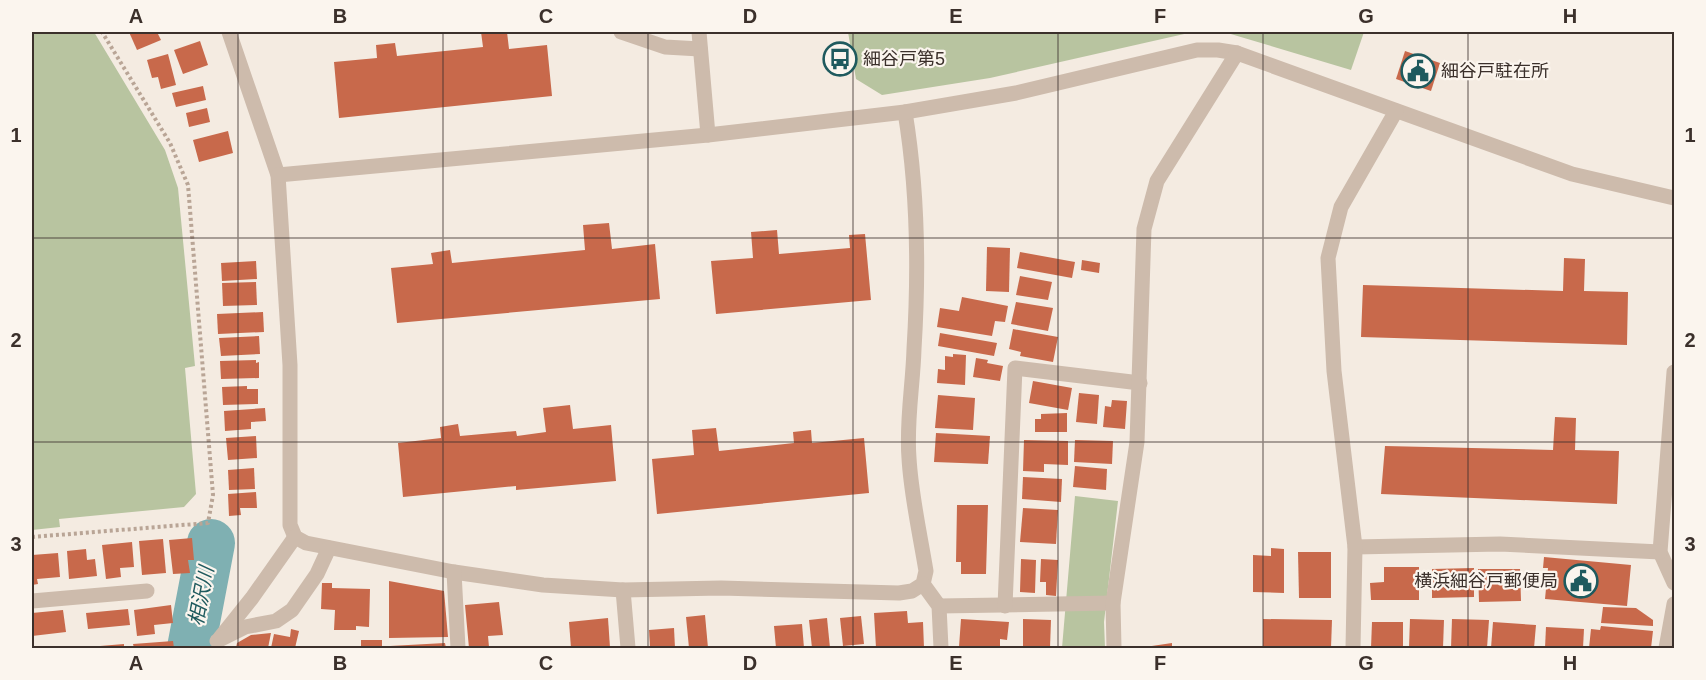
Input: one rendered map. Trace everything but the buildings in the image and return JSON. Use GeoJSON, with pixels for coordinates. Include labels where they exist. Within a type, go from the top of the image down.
{"type":"FeatureCollection","features":[{"type":"Feature","properties":{"kind":"street"},"geometry":{"type":"LineString","coordinates":[[229,32],[278,175],[290,365],[290,525],[295,537],[306,543],[329,548],[454,572],[543,585],[623,590],[721,588],[899,593],[912,591],[923,584],[926,571],[909,460],[908,430],[915,349],[917,228],[913,161],[905,112]]}},
{"type":"Feature","properties":{"kind":"street"},"geometry":{"type":"LineString","coordinates":[[621,32],[665,47],[700,49]]}},
{"type":"Feature","properties":{"kind":"street"},"geometry":{"type":"LineString","coordinates":[[699,32],[708,135]]}},
{"type":"Feature","properties":{"kind":"street"},"geometry":{"type":"LineString","coordinates":[[278,175],[708,135],[905,112],[1016,93],[1197,50],[1237,53],[1572,174],[1674,198]]}},
{"type":"Feature","properties":{"kind":"street"},"geometry":{"type":"LineString","coordinates":[[1114,648],[1113,603],[1137,442],[1144,229],[1157,181],[1237,53]]}},
{"type":"Feature","properties":{"kind":"street"},"geometry":{"type":"LineString","coordinates":[[1353,648],[1355,548],[1334,371],[1328,258],[1341,207],[1396,111]]}},
{"type":"Feature","properties":{"kind":"street"},"geometry":{"type":"LineString","coordinates":[[1005,606],[1015,368],[1140,383]]}},
{"type":"Feature","properties":{"kind":"street"},"geometry":{"type":"LineString","coordinates":[[1674,372],[1660,552],[1674,584]]}},
{"type":"Feature","properties":{"kind":"street"},"geometry":{"type":"LineString","coordinates":[[216,645],[295,537]]}},
{"type":"Feature","properties":{"kind":"street"},"geometry":{"type":"LineString","coordinates":[[1355,548],[1500,544],[1660,552]]}},
{"type":"Feature","properties":{"kind":"street"},"geometry":{"type":"LineString","coordinates":[[216,645],[245,627],[276,621],[292,610],[317,574],[329,548]]}},
{"type":"Feature","properties":{"kind":"street"},"geometry":{"type":"LineString","coordinates":[[454,572],[458,648]]}},
{"type":"Feature","properties":{"kind":"street"},"geometry":{"type":"LineString","coordinates":[[923,584],[939,606],[941,648]]}},
{"type":"Feature","properties":{"kind":"street"},"geometry":{"type":"LineString","coordinates":[[623,590],[628,648]]}},
{"type":"Feature","properties":{"kind":"street"},"geometry":{"type":"LineString","coordinates":[[32,601],[147,591]]}},
{"type":"Feature","properties":{"kind":"street"},"geometry":{"type":"LineString","coordinates":[[939,606],[1113,603]]}},
{"type":"Feature","properties":{"kind":"street"},"geometry":{"type":"LineString","coordinates":[[1666,648],[1674,604]]}},
{"type":"Feature","properties":{"kind":"path"},"geometry":{"type":"LineString","coordinates":[[32,537],[208,523],[213,495],[188,185],[170,143],[102,32]]}},
{"type":"Feature","properties":{"kind":"green space"},"geometry":{"type":"Polygon","coordinates":[[[32,32],[94,32],[165,150],[178,188],[195,366],[185,368],[196,494],[184,507],[59,519],[60,527],[32,530],[32,32]]]}},
{"type":"Feature","properties":{"kind":"green space"},"geometry":{"type":"Polygon","coordinates":[[[848,32],[1193,32],[990,78],[882,95],[856,79],[848,32]]]}},
{"type":"Feature","properties":{"kind":"green space"},"geometry":{"type":"Polygon","coordinates":[[[1224,32],[1364,32],[1351,70],[1224,32]]]}},
{"type":"Feature","properties":{"kind":"green space"},"geometry":{"type":"Polygon","coordinates":[[[1075,496],[1118,501],[1104,622],[1105,648],[1062,648],[1075,496]]]}},
{"type":"Feature","properties":{"kind":"waterway","name":"相沢川"},"geometry":{"type":"LineString","coordinates":[[191,648],[211,543]]}},
{"type":"Feature","properties":{"kind":"place","name":"細谷戸第5"},"geometry":{"type":"Point","coordinates":[840,59]}},
{"type":"Feature","properties":{"kind":"place","name":"細谷戸駐在所"},"geometry":{"type":"Point","coordinates":[1418,71]}},
{"type":"Feature","properties":{"kind":"place","name":"横浜細谷戸郵便局"},"geometry":{"type":"Point","coordinates":[1581,581]}}]}
